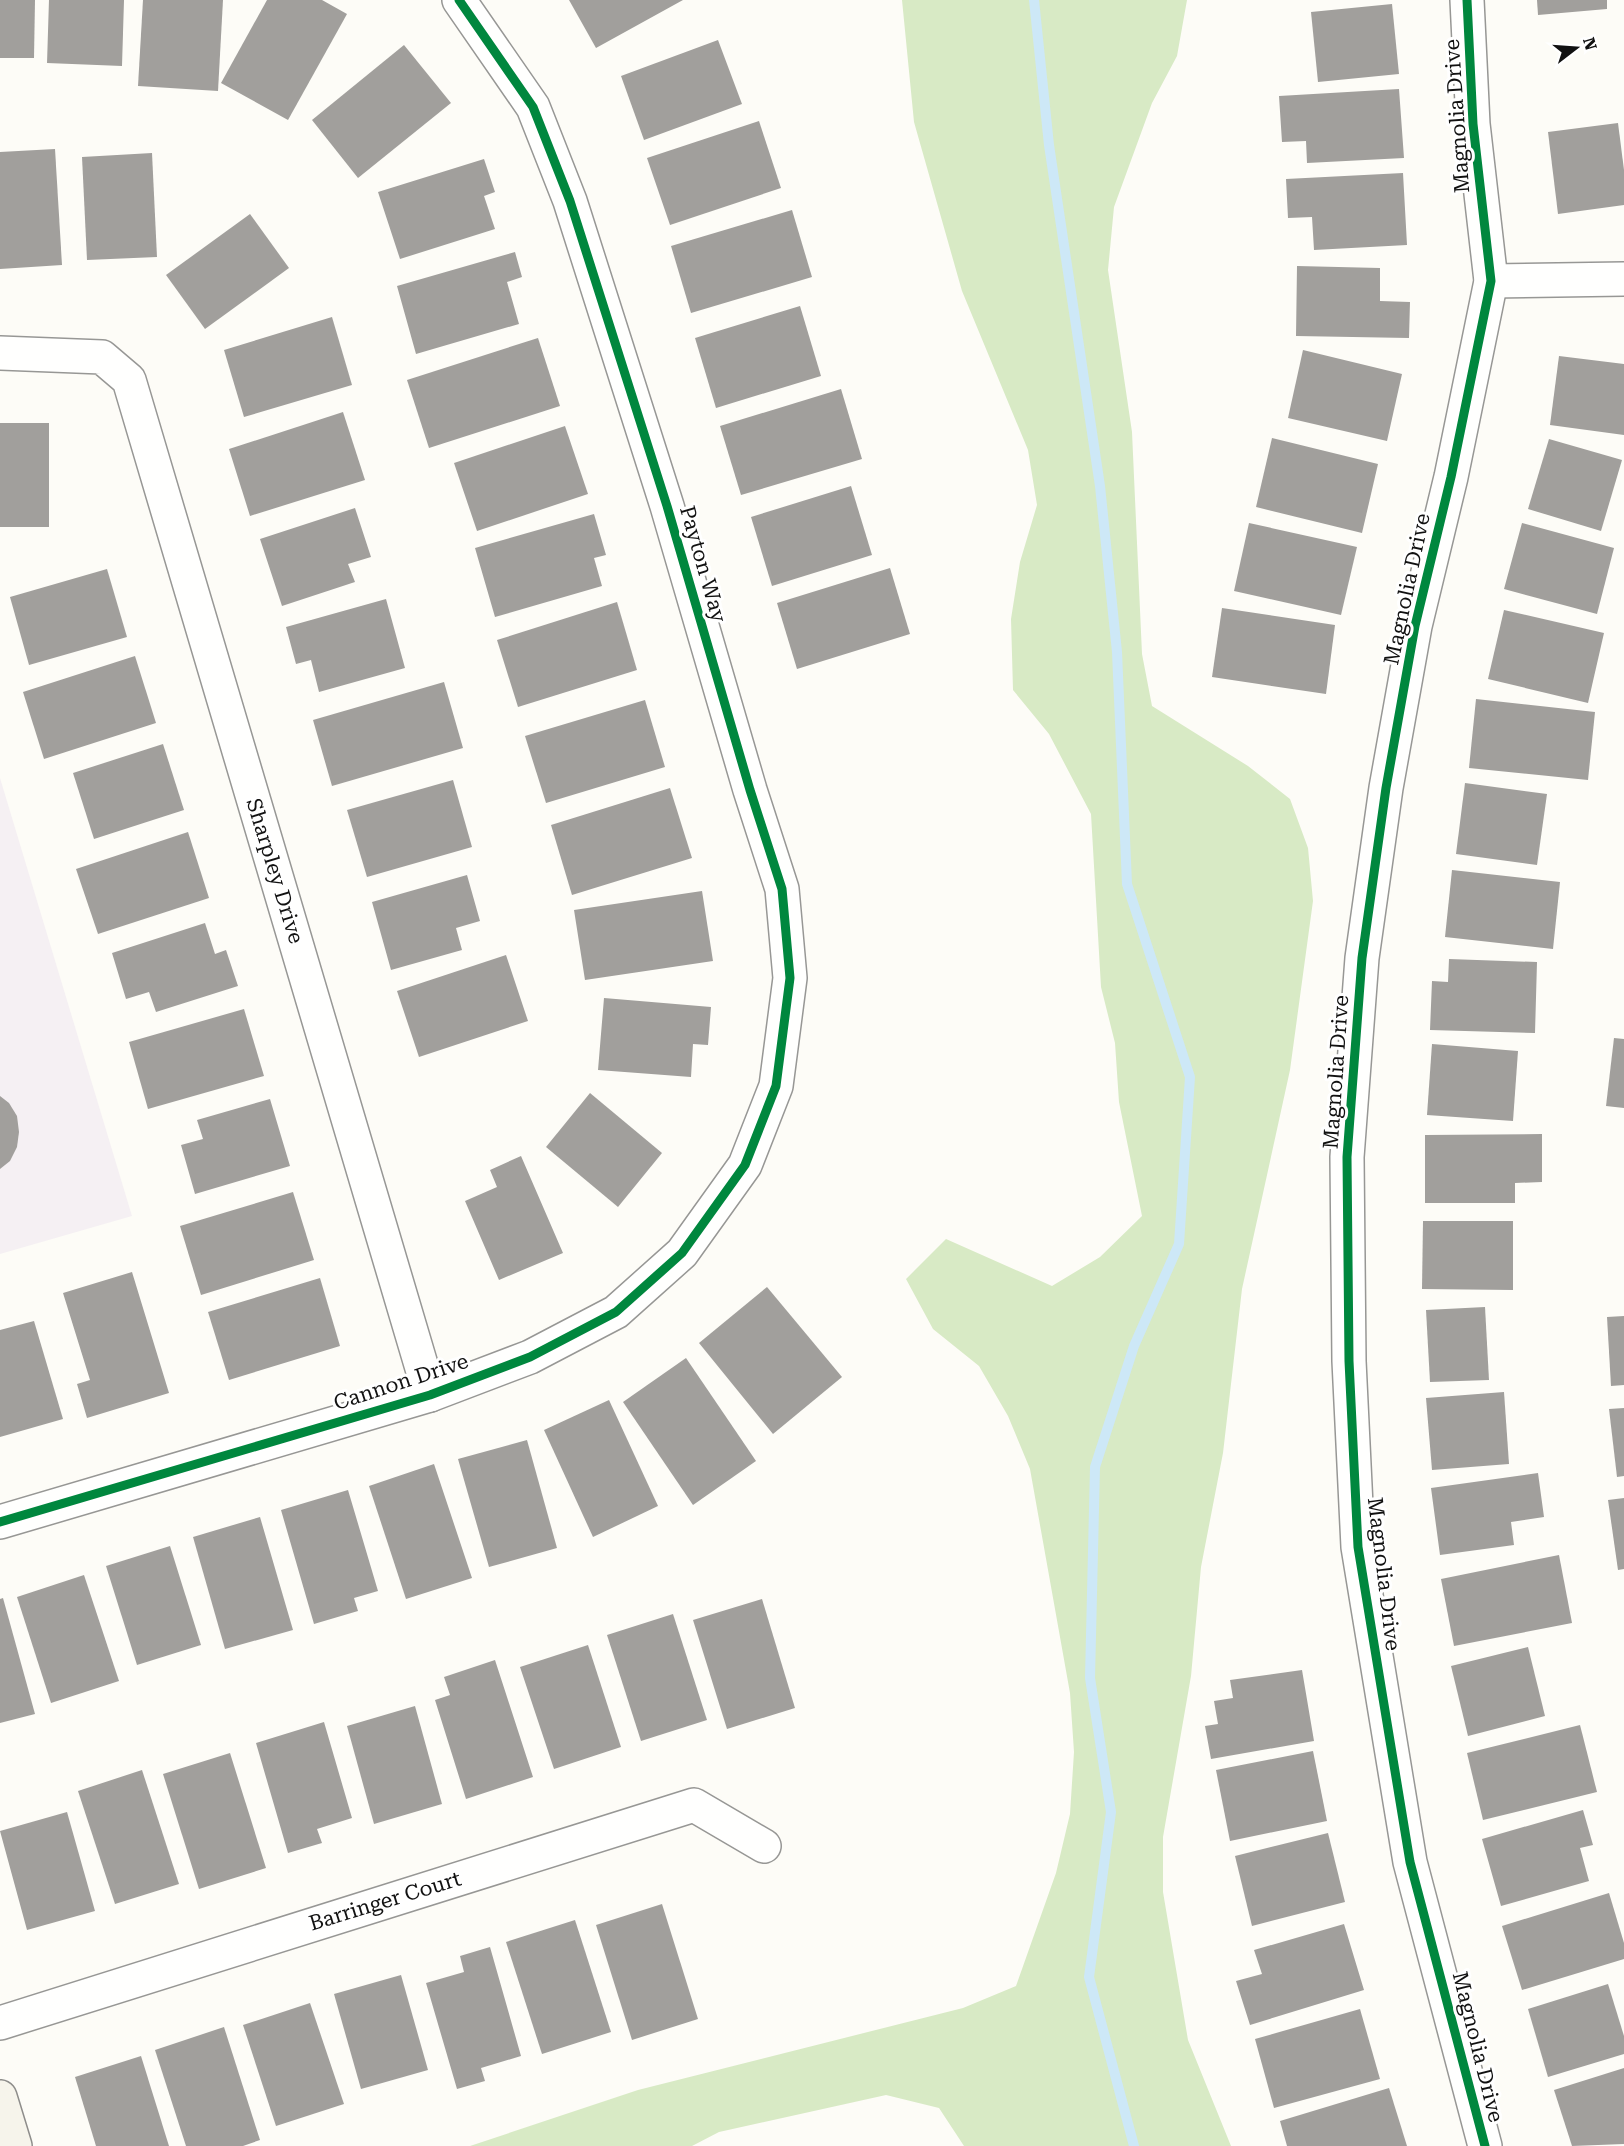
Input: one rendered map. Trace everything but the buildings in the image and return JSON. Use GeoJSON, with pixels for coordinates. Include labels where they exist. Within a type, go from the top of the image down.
{"type":"FeatureCollection","features":[{"type":"Feature","properties":{"kind":"street","name":"Payton Way"},"geometry":{"type":"LineString","coordinates":[[459,0],[533,107],[570,201],[667,506],[750,790],[782,889],[790,978],[776,1086],[746,1165]]}},
{"type":"Feature","properties":{"kind":"street","name":"Magnolia Drive"},"geometry":{"type":"LineString","coordinates":[[1467,0],[1473,124],[1491,281],[1450,477],[1415,626],[1386,788],[1362,958],[1347,1157],[1349,1361],[1358,1546],[1410,1862],[1485,2146]]}},
{"type":"Feature","properties":{"kind":"street"},"geometry":{"type":"LineString","coordinates":[[1491,281],[1624,279]]}},
{"type":"Feature","properties":{"kind":"street","name":"Sharpley Drive"},"geometry":{"type":"LineString","coordinates":[[0,353],[102,357],[129,380],[430,1395]]}},
{"type":"Feature","properties":{"kind":"street","name":"Cannon Drive"},"geometry":{"type":"LineString","coordinates":[[0,1522],[430,1395],[530,1358],[616,1312],[682,1253],[746,1165]]}},
{"type":"Feature","properties":{"kind":"street","name":"Barringer Court"},"geometry":{"type":"LineString","coordinates":[[0,2023],[694,1805],[764,1846]]}},
{"type":"Feature","properties":{"kind":"street"},"geometry":{"type":"LineString","coordinates":[[0,2097],[15,2146]]}},
{"type":"Feature","properties":{"kind":"shaded area"},"geometry":{"type":"Polygon","coordinates":[[[0,778],[132,1216],[0,1254],[0,778]]]}},
{"type":"Feature","properties":{"kind":"green space"},"geometry":{"type":"Polygon","coordinates":[[[902,0],[1187,0],[1177,56],[1152,103],[1114,207],[1108,270],[1132,432],[1142,654],[1152,706],[1248,766],[1290,799],[1308,848],[1313,901],[1290,1070],[1242,1289],[1223,1453],[1201,1567],[1191,1676],[1163,1837],[1163,1892],[1188,2040],[1231,2146],[964,2146],[939,2108],[886,2095],[719,2132],[692,2146],[470,2146],[638,2090],[963,2008],[1016,1986],[1056,1873],[1070,1814],[1074,1752],[1070,1693],[1030,1469],[1008,1416],[979,1366],[933,1329],[906,1279],[946,1239],[1052,1286],[1100,1257],[1142,1216],[1119,1102],[1115,1043],[1101,987],[1091,814],[1049,734],[1013,690],[1011,619],[1020,562],[1037,505],[1028,450],[962,291],[914,122],[902,0]]]}},
{"type":"Feature","properties":{"kind":"waterway"},"geometry":{"type":"LineString","coordinates":[[1034,0],[1049,145],[1100,486],[1117,652],[1127,884],[1190,1077],[1179,1244],[1134,1346],[1095,1467],[1090,1678],[1111,1812],[1089,1977],[1134,2146]]}},
{"type":"Feature","properties":{"kind":"cycle path"},"geometry":{"type":"LineString","coordinates":[[0,1522],[430,1395],[530,1357],[616,1312],[682,1253],[745,1165],[776,1086],[790,978],[782,889],[750,790],[667,506],[570,201],[533,107],[459,0]]}},
{"type":"Feature","properties":{"kind":"cycle path"},"geometry":{"type":"LineString","coordinates":[[1467,0],[1473,124],[1491,281],[1451,477],[1415,626],[1386,788],[1362,958],[1347,1157],[1349,1361],[1358,1547],[1410,1862],[1485,2146]]}}]}
